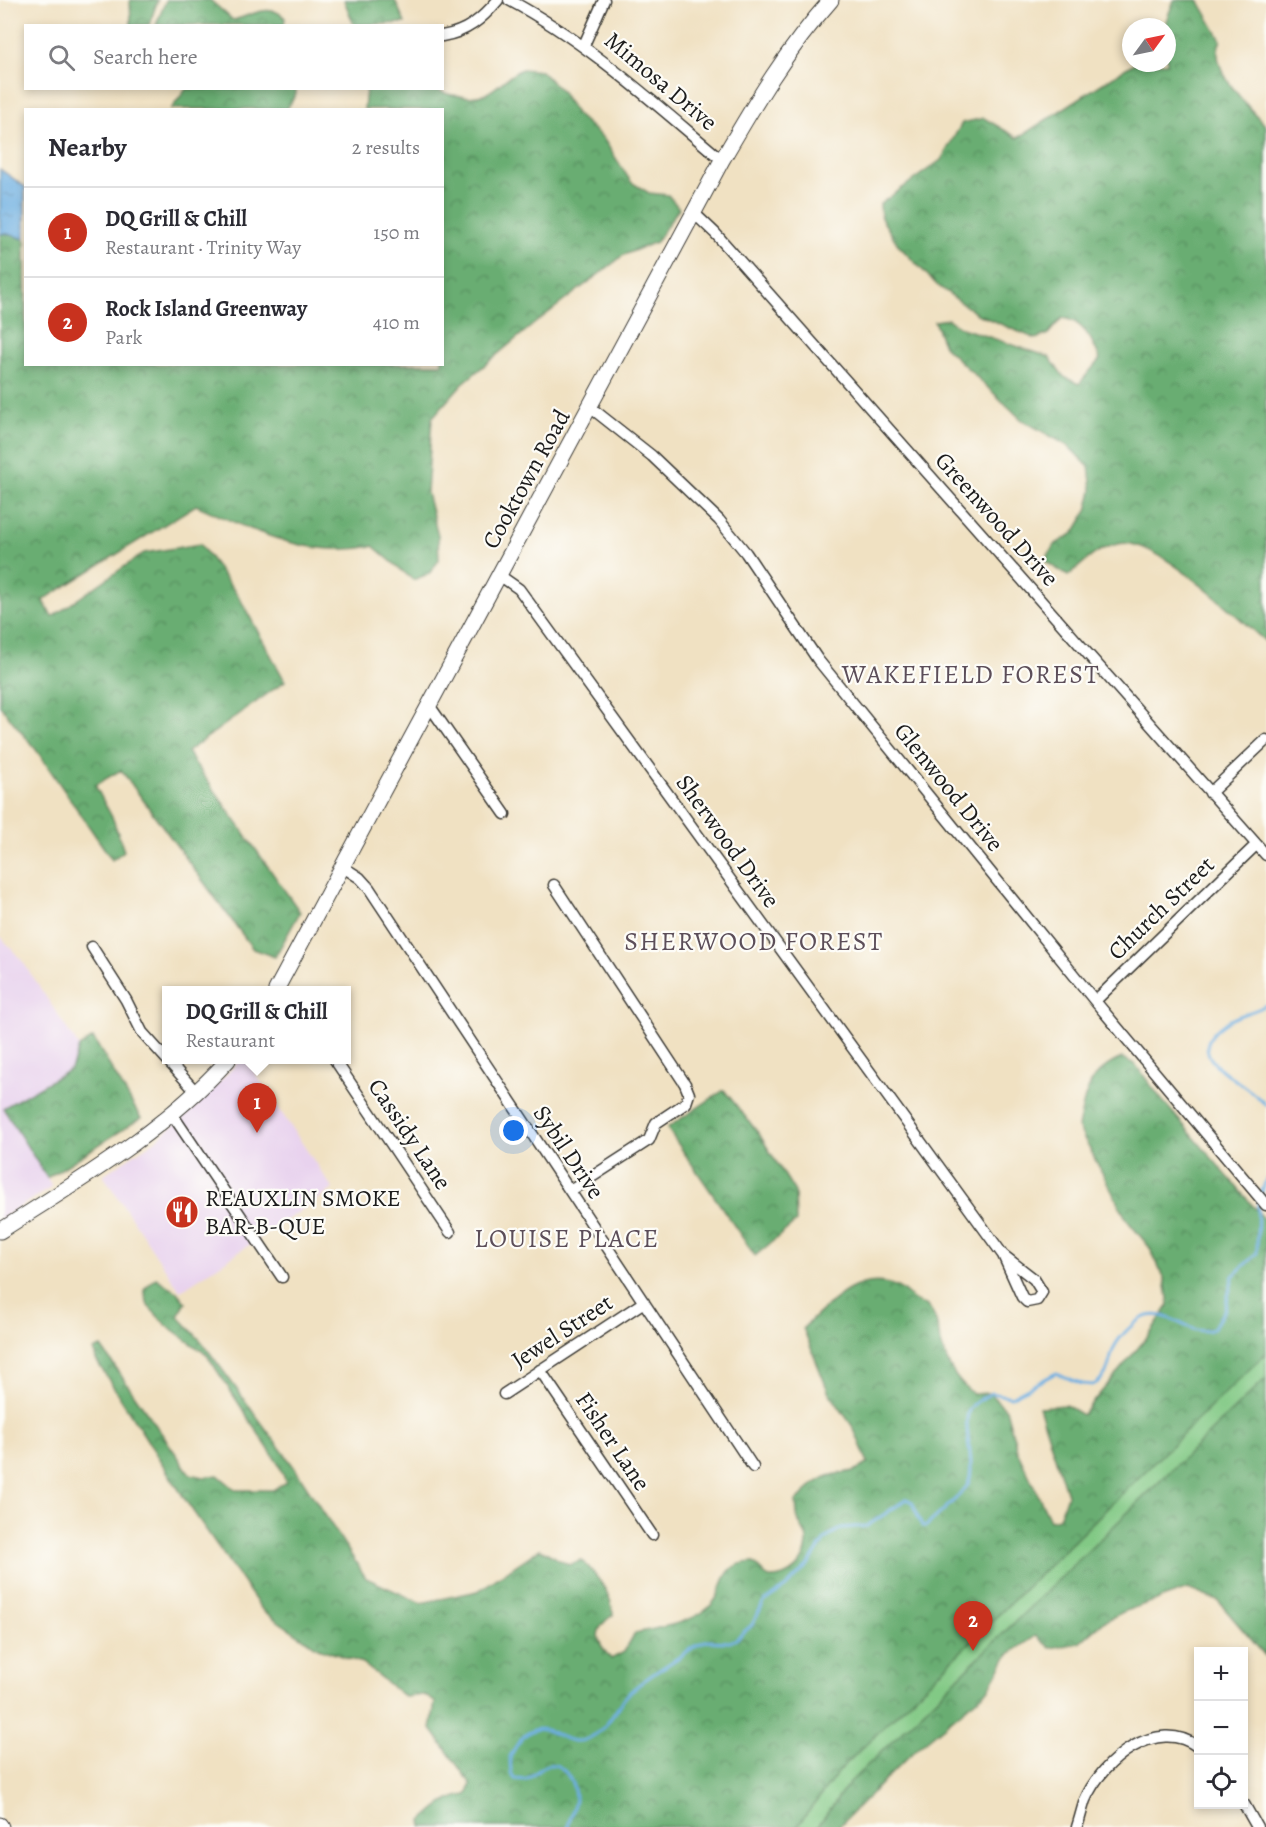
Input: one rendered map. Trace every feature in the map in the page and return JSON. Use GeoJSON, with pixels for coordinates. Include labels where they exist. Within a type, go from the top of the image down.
{"type":"FeatureCollection","features":[{"type":"Feature","properties":{"kind":"street"},"geometry":{"type":"LineString","coordinates":[[444,36],[460,33],[484,18],[498,0]]}},
{"type":"Feature","properties":{"kind":"street","name":"Mimosa Drive"},"geometry":{"type":"LineString","coordinates":[[509,0],[547,20],[584,45],[722,160]]}},
{"type":"Feature","properties":{"kind":"street"},"geometry":{"type":"LineString","coordinates":[[584,45],[604,0]]}},
{"type":"Feature","properties":{"kind":"street","name":"Cooktown Road"},"geometry":{"type":"LineString","coordinates":[[284,986],[343,867],[429,705],[722,160],[770,76],[801,34],[831,0]]}},
{"type":"Feature","properties":{"kind":"street","name":"Greenwood Drive"},"geometry":{"type":"LineString","coordinates":[[695,214],[794,322],[1266,855]]}},
{"type":"Feature","properties":{"kind":"street","name":"Glenwood Drive"},"geometry":{"type":"LineString","coordinates":[[590,407],[668,470],[719,520],[746,553],[818,660],[1095,1001],[1266,1205]]}},
{"type":"Feature","properties":{"kind":"street","name":"Sherwood Drive"},"geometry":{"type":"LineString","coordinates":[[499,575],[519,589],[1003,1255]]}},
{"type":"Feature","properties":{"kind":"street"},"geometry":{"type":"LineString","coordinates":[[429,705],[505,814]]}},
{"type":"Feature","properties":{"kind":"street"},"geometry":{"type":"LineString","coordinates":[[1210,793],[1266,740]]}},
{"type":"Feature","properties":{"kind":"street","name":"Church Street"},"geometry":{"type":"LineString","coordinates":[[1095,1001],[1256,844]]}},
{"type":"Feature","properties":{"kind":"street","name":"Sybil Drive"},"geometry":{"type":"LineString","coordinates":[[343,867],[360,878],[369,888],[753,1467]]}},
{"type":"Feature","properties":{"kind":"street"},"geometry":{"type":"LineString","coordinates":[[554,885],[685,1084],[689,1094],[686,1102],[656,1123],[649,1140],[570,1191]]}},
{"type":"Feature","properties":{"kind":"street"},"geometry":{"type":"LineString","coordinates":[[92,947],[126,1000],[142,1032],[162,1055]]}},
{"type":"Feature","properties":{"kind":"street"},"geometry":{"type":"LineString","coordinates":[[170,1064],[196,1093]]}},
{"type":"Feature","properties":{"kind":"street"},"geometry":{"type":"LineString","coordinates":[[0,1232],[172,1114],[223,1064]]}},
{"type":"Feature","properties":{"kind":"street","name":"Cassidy Lane"},"geometry":{"type":"LineString","coordinates":[[338,1064],[450,1232]]}},
{"type":"Feature","properties":{"kind":"street"},"geometry":{"type":"LineString","coordinates":[[172,1114],[282,1277]]}},
{"type":"Feature","properties":{"kind":"street","name":"Jewel Street"},"geometry":{"type":"LineString","coordinates":[[504,1394],[644,1302]]}},
{"type":"Feature","properties":{"kind":"street","name":"Fisher Lane"},"geometry":{"type":"LineString","coordinates":[[540,1370],[652,1535]]}},
{"type":"Feature","properties":{"kind":"street"},"geometry":{"type":"LineString","coordinates":[[1077,1827],[1086,1799],[1104,1772],[1128,1749],[1167,1734],[1189,1739],[1194,1743]]}},
{"type":"Feature","properties":{"kind":"street"},"geometry":{"type":"LineString","coordinates":[[1247,1809],[1257,1827]]}},
{"type":"Feature","properties":{"kind":"shaded area"},"geometry":{"type":"Polygon","coordinates":[[[0,936],[23,962],[79,1047],[71,1069],[3,1108],[52,1187],[0,1219],[0,936]]]}},
{"type":"Feature","properties":{"kind":"shaded area"},"geometry":{"type":"Polygon","coordinates":[[[236,1064],[249,1064],[333,1189],[180,1291],[103,1175],[156,1140],[195,1108],[236,1064]]]}},
{"type":"Feature","properties":{"kind":"green space"},"geometry":{"type":"Polygon","coordinates":[[[130,0],[158,0],[149,24],[131,24],[130,0]]]}},
{"type":"Feature","properties":{"kind":"green space"},"geometry":{"type":"Polygon","coordinates":[[[166,0],[210,0],[233,20],[267,11],[279,13],[285,18],[284,24],[156,24],[166,0]]]}},
{"type":"Feature","properties":{"kind":"green space"},"geometry":{"type":"Polygon","coordinates":[[[344,0],[395,0],[405,23],[380,24],[354,24],[344,0]]]}},
{"type":"Feature","properties":{"kind":"green space"},"geometry":{"type":"Polygon","coordinates":[[[1174,0],[1198,0],[1221,40],[1218,51],[1219,62],[1224,74],[1231,86],[1266,126],[1266,642],[1217,598],[1174,565],[1153,552],[1134,545],[1110,546],[1091,557],[1068,576],[1045,561],[1054,545],[1074,533],[1087,511],[1092,490],[1089,467],[1068,446],[1022,420],[944,346],[934,321],[948,319],[959,327],[1049,357],[1064,377],[1079,384],[1100,359],[1094,345],[1081,327],[1062,318],[1048,334],[1036,339],[977,314],[937,285],[899,246],[881,218],[880,204],[941,160],[962,123],[984,118],[1018,138],[1122,71],[1176,72],[1176,18],[1167,18],[1174,0]]]}},
{"type":"Feature","properties":{"kind":"green space"},"geometry":{"type":"Polygon","coordinates":[[[522,69],[541,71],[561,91],[577,115],[603,138],[631,182],[649,193],[668,195],[679,208],[656,242],[624,255],[534,324],[462,384],[432,418],[427,493],[438,535],[439,560],[429,574],[413,580],[373,546],[326,549],[304,546],[260,533],[196,505],[43,600],[52,617],[144,553],[200,544],[239,597],[285,681],[187,752],[300,912],[275,957],[253,949],[121,770],[95,785],[113,819],[124,851],[112,860],[37,751],[0,706],[0,235],[4,233],[24,239],[24,366],[444,366],[444,108],[364,108],[366,90],[439,90],[471,97],[487,93],[522,69]]]}},
{"type":"Feature","properties":{"kind":"green space"},"geometry":{"type":"Polygon","coordinates":[[[185,90],[296,90],[288,108],[172,108],[185,90]]]}},
{"type":"Feature","properties":{"kind":"green space"},"geometry":{"type":"Polygon","coordinates":[[[93,1038],[141,1118],[47,1178],[3,1108],[71,1069],[79,1047],[93,1038]]]}},
{"type":"Feature","properties":{"kind":"green space"},"geometry":{"type":"Polygon","coordinates":[[[1122,1058],[1135,1064],[1162,1100],[1266,1221],[1266,1353],[840,1770],[797,1827],[423,1827],[422,1821],[437,1808],[454,1798],[467,1795],[471,1784],[431,1729],[435,1702],[424,1695],[405,1697],[362,1663],[318,1648],[263,1611],[188,1504],[96,1360],[94,1350],[101,1347],[190,1474],[203,1477],[218,1475],[236,1490],[273,1490],[286,1482],[279,1465],[207,1355],[166,1325],[148,1306],[144,1289],[156,1278],[177,1292],[186,1303],[178,1316],[202,1342],[294,1467],[366,1578],[421,1603],[478,1591],[540,1549],[569,1565],[582,1560],[598,1579],[610,1599],[613,1615],[601,1626],[598,1636],[602,1647],[611,1659],[624,1652],[635,1633],[682,1622],[707,1609],[718,1595],[728,1573],[741,1564],[753,1562],[769,1578],[790,1573],[800,1563],[807,1542],[797,1518],[796,1501],[822,1479],[855,1471],[868,1463],[853,1427],[828,1391],[803,1328],[844,1292],[856,1286],[881,1283],[895,1286],[917,1302],[926,1305],[935,1319],[943,1351],[957,1377],[973,1394],[989,1393],[1006,1409],[1017,1450],[1050,1520],[1059,1518],[1067,1495],[1039,1407],[1066,1405],[1082,1415],[1148,1336],[1169,1305],[1165,1280],[1150,1248],[1127,1220],[1078,1127],[1086,1094],[1095,1077],[1101,1070],[1122,1058]]]}},
{"type":"Feature","properties":{"kind":"green space"},"geometry":{"type":"Polygon","coordinates":[[[724,1090],[759,1134],[795,1192],[796,1222],[755,1256],[667,1128],[724,1090]]]}},
{"type":"Feature","properties":{"kind":"green space"},"geometry":{"type":"Polygon","coordinates":[[[1266,1353],[1266,1378],[849,1783],[817,1827],[797,1827],[840,1770],[1266,1353]]]}},
{"type":"Feature","properties":{"kind":"green space"},"geometry":{"type":"Polygon","coordinates":[[[1266,1378],[1266,1657],[1218,1601],[1188,1589],[1125,1611],[1103,1622],[1079,1643],[1050,1648],[1036,1636],[1008,1655],[988,1690],[916,1749],[838,1827],[817,1827],[849,1783],[1266,1378]]]}},
{"type":"Feature","properties":{"kind":"water"},"geometry":{"type":"Polygon","coordinates":[[[0,169],[24,186],[24,239],[4,233],[0,235],[0,169]]]}},
{"type":"Feature","properties":{"kind":"waterway"},"geometry":{"type":"LineString","coordinates":[[1266,1005],[1224,1024],[1211,1036],[1207,1048],[1210,1058],[1219,1068],[1266,1106]]}},
{"type":"Feature","properties":{"kind":"waterway"},"geometry":{"type":"LineString","coordinates":[[1261,1195],[1266,1179]]}},
{"type":"Feature","properties":{"kind":"waterway"},"geometry":{"type":"LineString","coordinates":[[568,1827],[575,1799],[571,1780],[563,1769],[552,1765],[542,1767],[526,1780],[515,1779],[511,1773],[510,1757],[520,1740],[530,1732],[539,1729],[577,1741],[595,1734],[602,1729],[630,1692],[653,1674],[705,1641],[730,1642],[736,1639],[752,1625],[764,1602],[786,1587],[808,1565],[825,1539],[841,1528],[867,1526],[907,1499],[912,1502],[922,1526],[926,1526],[968,1484],[971,1464],[967,1431],[968,1412],[976,1402],[991,1393],[1011,1397],[1056,1373],[1082,1384],[1093,1385],[1105,1374],[1113,1350],[1121,1337],[1141,1319],[1151,1316],[1169,1318],[1195,1330],[1213,1329],[1225,1309],[1233,1276],[1257,1253],[1258,1201]]}},
{"type":"Feature","properties":{"kind":"place","name":"DQ Grill & Chill"},"geometry":{"type":"Point","coordinates":[257,1133]}},
{"type":"Feature","properties":{"kind":"place","name":"REAUXLIN SMOKE BAR-B-QUE"},"geometry":{"type":"Point","coordinates":[182,1212]}},
{"type":"Feature","properties":{"kind":"place","name":"Rock Island Greenway"},"geometry":{"type":"Point","coordinates":[973,1651]}},
{"type":"Feature","properties":{"kind":"district","name":"WAKEFIELD FOREST"},"geometry":{"type":"Point","coordinates":[971,674]}},
{"type":"Feature","properties":{"kind":"district","name":"SHERWOOD FOREST"},"geometry":{"type":"Point","coordinates":[754,941]}},
{"type":"Feature","properties":{"kind":"district","name":"LOUISE PLACE"},"geometry":{"type":"Point","coordinates":[567,1238]}}]}
